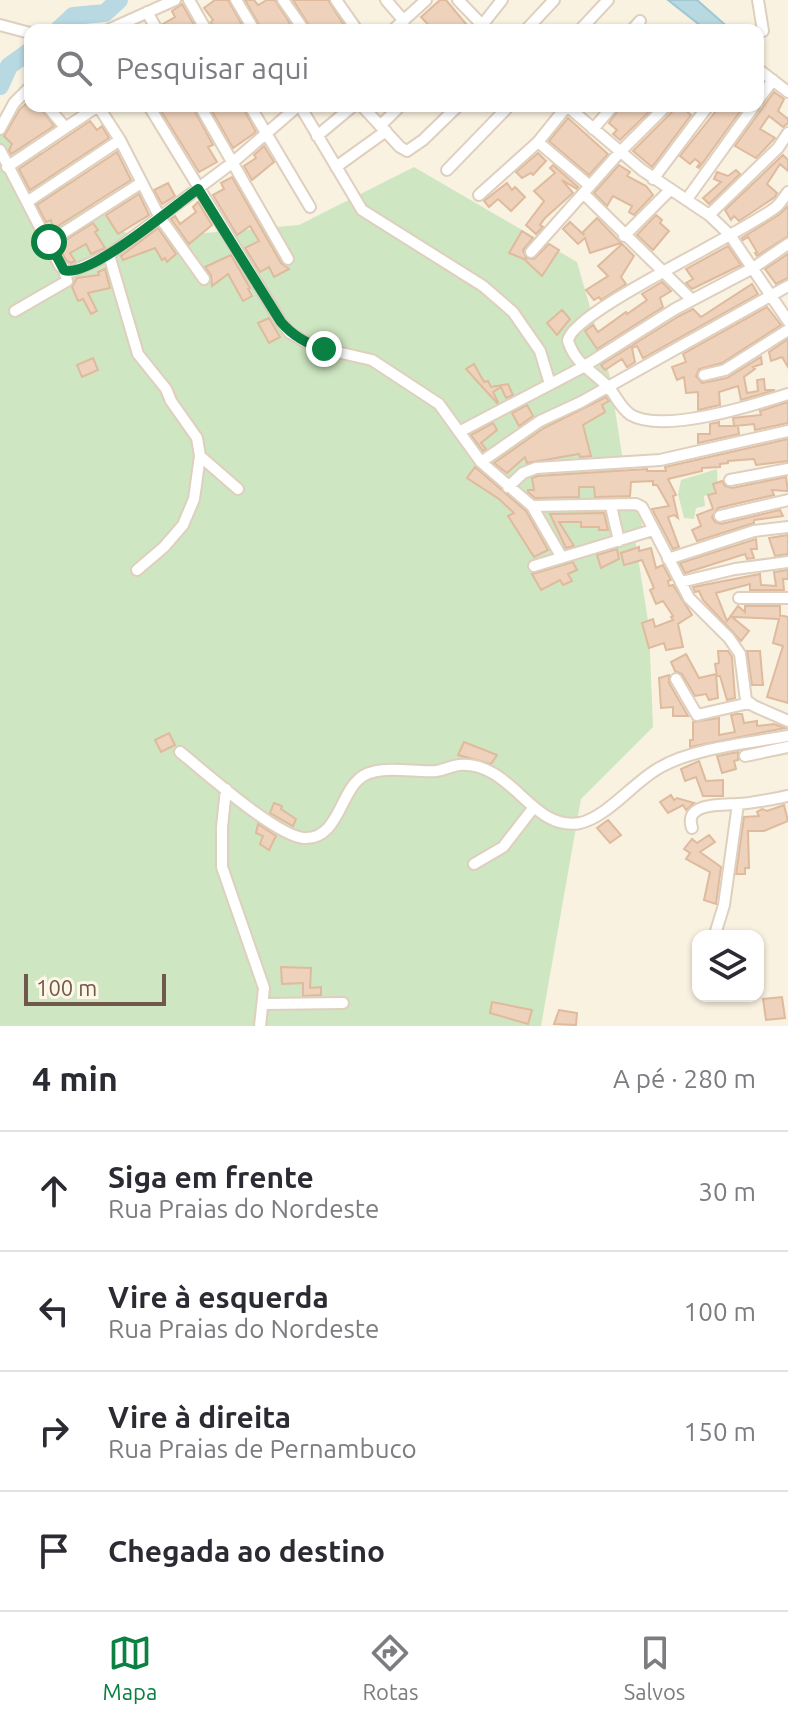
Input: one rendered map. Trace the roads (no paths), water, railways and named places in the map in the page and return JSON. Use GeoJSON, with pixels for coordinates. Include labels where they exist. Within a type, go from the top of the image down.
{"type":"FeatureCollection","features":[{"type":"Feature","properties":{"kind":"street"},"geometry":{"type":"LineString","coordinates":[[121,24],[175,0]]}},
{"type":"Feature","properties":{"kind":"street"},"geometry":{"type":"LineString","coordinates":[[189,0],[203,24]]}},
{"type":"Feature","properties":{"kind":"street"},"geometry":{"type":"LineString","coordinates":[[236,0],[250,24]]}},
{"type":"Feature","properties":{"kind":"street"},"geometry":{"type":"LineString","coordinates":[[283,0],[300,24]]}},
{"type":"Feature","properties":{"kind":"street"},"geometry":{"type":"LineString","coordinates":[[336,0],[353,24]]}},
{"type":"Feature","properties":{"kind":"street"},"geometry":{"type":"LineString","coordinates":[[386,0],[404,21]]}},
{"type":"Feature","properties":{"kind":"street"},"geometry":{"type":"LineString","coordinates":[[400,24],[426,0]]}},
{"type":"Feature","properties":{"kind":"street"},"geometry":{"type":"LineString","coordinates":[[458,0],[478,24]]}},
{"type":"Feature","properties":{"kind":"street"},"geometry":{"type":"LineString","coordinates":[[485,24],[502,0]]}},
{"type":"Feature","properties":{"kind":"street"},"geometry":{"type":"LineString","coordinates":[[532,24],[554,0]]}},
{"type":"Feature","properties":{"kind":"street"},"geometry":{"type":"LineString","coordinates":[[586,24],[608,0]]}},
{"type":"Feature","properties":{"kind":"street"},"geometry":{"type":"LineString","coordinates":[[758,0],[762,24]]}},
{"type":"Feature","properties":{"kind":"street"},"geometry":{"type":"LineString","coordinates":[[147,12],[154,24]]}},
{"type":"Feature","properties":{"kind":"street"},"geometry":{"type":"LineString","coordinates":[[637,24],[640,21]]}},
{"type":"Feature","properties":{"kind":"street"},"geometry":{"type":"LineString","coordinates":[[0,25],[24,31]]}},
{"type":"Feature","properties":{"kind":"street"},"geometry":{"type":"LineString","coordinates":[[764,73],[788,92]]}},
{"type":"Feature","properties":{"kind":"street"},"geometry":{"type":"LineString","coordinates":[[764,92],[773,80]]}},
{"type":"Feature","properties":{"kind":"street"},"geometry":{"type":"LineString","coordinates":[[0,129],[14,103],[24,93]]}},
{"type":"Feature","properties":{"kind":"street"},"geometry":{"type":"LineString","coordinates":[[52,112],[64,126]]}},
{"type":"Feature","properties":{"kind":"street"},"geometry":{"type":"LineString","coordinates":[[7,167],[88,112]]}},
{"type":"Feature","properties":{"kind":"street"},"geometry":{"type":"LineString","coordinates":[[102,112],[120,140],[159,216],[204,279]]}},
{"type":"Feature","properties":{"kind":"street"},"geometry":{"type":"LineString","coordinates":[[153,112],[290,333],[324,349],[372,360],[439,404],[481,462],[532,506],[561,556]]}},
{"type":"Feature","properties":{"kind":"street"},"geometry":{"type":"LineString","coordinates":[[203,112],[288,259]]}},
{"type":"Feature","properties":{"kind":"street"},"geometry":{"type":"LineString","coordinates":[[254,112],[310,207]]}},
{"type":"Feature","properties":{"kind":"street"},"geometry":{"type":"LineString","coordinates":[[64,270],[77,271],[109,255],[232,163],[292,112]]}},
{"type":"Feature","properties":{"kind":"street"},"geometry":{"type":"LineString","coordinates":[[303,112],[362,210],[483,286],[513,312],[540,351],[550,384]]}},
{"type":"Feature","properties":{"kind":"street"},"geometry":{"type":"LineString","coordinates":[[317,136],[346,112]]}},
{"type":"Feature","properties":{"kind":"street"},"geometry":{"type":"LineString","coordinates":[[367,112],[407,151],[452,112]]}},
{"type":"Feature","properties":{"kind":"street"},"geometry":{"type":"LineString","coordinates":[[336,167],[383,129],[396,112]]}},
{"type":"Feature","properties":{"kind":"street"},"geometry":{"type":"LineString","coordinates":[[447,170],[503,112]]}},
{"type":"Feature","properties":{"kind":"street"},"geometry":{"type":"LineString","coordinates":[[479,195],[538,142],[562,112]]}},
{"type":"Feature","properties":{"kind":"street"},"geometry":{"type":"LineString","coordinates":[[574,112],[653,179],[687,199],[730,235],[788,321]]}},
{"type":"Feature","properties":{"kind":"street"},"geometry":{"type":"LineString","coordinates":[[593,129],[608,112]]}},
{"type":"Feature","properties":{"kind":"street"},"geometry":{"type":"LineString","coordinates":[[531,252],[660,112]]}},
{"type":"Feature","properties":{"kind":"street"},"geometry":{"type":"LineString","coordinates":[[653,179],[703,112]]}},
{"type":"Feature","properties":{"kind":"street"},"geometry":{"type":"LineString","coordinates":[[687,199],[750,112]]}},
{"type":"Feature","properties":{"kind":"street"},"geometry":{"type":"LineString","coordinates":[[709,215],[778,148],[788,133]]}},
{"type":"Feature","properties":{"kind":"street"},"geometry":{"type":"LineString","coordinates":[[27,202],[120,140]]}},
{"type":"Feature","properties":{"kind":"street"},"geometry":{"type":"LineString","coordinates":[[538,142],[587,190],[624,236],[692,300]]}},
{"type":"Feature","properties":{"kind":"street"},"geometry":{"type":"LineString","coordinates":[[0,150],[67,281],[15,311]]}},
{"type":"Feature","properties":{"kind":"street"},"geometry":{"type":"LineString","coordinates":[[49,242],[141,183]]}},
{"type":"Feature","properties":{"kind":"street"},"geometry":{"type":"LineString","coordinates":[[624,236],[670,190]]}},
{"type":"Feature","properties":{"kind":"street"},"geometry":{"type":"LineString","coordinates":[[788,192],[778,206],[714,246],[662,271],[592,316],[569,335],[569,345],[583,367],[608,387],[631,414],[681,420],[745,408],[788,394]]}},
{"type":"Feature","properties":{"kind":"street"},"geometry":{"type":"LineString","coordinates":[[459,432],[583,367],[692,300],[753,268],[788,244]]}},
{"type":"Feature","properties":{"kind":"street"},"geometry":{"type":"LineString","coordinates":[[109,255],[138,354],[166,389],[197,438],[200,456],[191,510],[183,525],[164,547],[137,570]]}},
{"type":"Feature","properties":{"kind":"street"},"geometry":{"type":"LineString","coordinates":[[481,462],[540,421],[608,387],[788,286]]}},
{"type":"Feature","properties":{"kind":"street"},"geometry":{"type":"LineString","coordinates":[[704,375],[725,370],[788,330]]}},
{"type":"Feature","properties":{"kind":"street"},"geometry":{"type":"LineString","coordinates":[[508,487],[523,473],[536,468],[660,460],[788,431]]}},
{"type":"Feature","properties":{"kind":"street"},"geometry":{"type":"LineString","coordinates":[[200,456],[238,489]]}},
{"type":"Feature","properties":{"kind":"street"},"geometry":{"type":"LineString","coordinates":[[730,480],[788,469]]}},
{"type":"Feature","properties":{"kind":"street"},"geometry":{"type":"LineString","coordinates":[[720,516],[788,500]]}},
{"type":"Feature","properties":{"kind":"street"},"geometry":{"type":"LineString","coordinates":[[532,506],[636,504],[642,507],[689,598],[729,638],[740,654],[743,690],[749,703]]}},
{"type":"Feature","properties":{"kind":"street"},"geometry":{"type":"LineString","coordinates":[[611,506],[619,541]]}},
{"type":"Feature","properties":{"kind":"street"},"geometry":{"type":"LineString","coordinates":[[668,559],[754,531],[788,527]]}},
{"type":"Feature","properties":{"kind":"street"},"geometry":{"type":"LineString","coordinates":[[534,566],[653,530]]}},
{"type":"Feature","properties":{"kind":"street"},"geometry":{"type":"LineString","coordinates":[[681,582],[735,569],[788,562]]}},
{"type":"Feature","properties":{"kind":"street"},"geometry":{"type":"LineString","coordinates":[[739,598],[788,598]]}},
{"type":"Feature","properties":{"kind":"street"},"geometry":{"type":"LineString","coordinates":[[676,679],[697,715],[749,703],[788,721]]}},
{"type":"Feature","properties":{"kind":"street"},"geometry":{"type":"LineString","coordinates":[[180,752],[274,825],[302,838],[316,836],[330,827],[357,780],[372,771],[438,770],[472,765],[505,780],[548,819],[578,823],[598,815],[660,767],[687,756],[788,736]]}},
{"type":"Feature","properties":{"kind":"street"},"geometry":{"type":"LineString","coordinates":[[745,756],[788,747]]}},
{"type":"Feature","properties":{"kind":"street"},"geometry":{"type":"LineString","coordinates":[[226,789],[222,867],[260,974],[264,1004],[260,1026]]}},
{"type":"Feature","properties":{"kind":"street"},"geometry":{"type":"LineString","coordinates":[[692,828],[691,816],[707,805],[738,804],[788,796]]}},
{"type":"Feature","properties":{"kind":"street"},"geometry":{"type":"LineString","coordinates":[[716,930],[724,905],[738,804]]}},
{"type":"Feature","properties":{"kind":"street"},"geometry":{"type":"LineString","coordinates":[[474,864],[503,847],[534,807]]}},
{"type":"Feature","properties":{"kind":"street"},"geometry":{"type":"LineString","coordinates":[[264,1004],[343,1003]]}},
{"type":"Feature","properties":{"kind":"water"},"geometry":{"type":"Polygon","coordinates":[[[668,0],[697,0],[724,24],[698,24],[668,0]]]}},
{"type":"Feature","properties":{"kind":"waterway"},"geometry":{"type":"LineString","coordinates":[[64,24],[73,16],[105,13],[119,0]]}},
{"type":"Feature","properties":{"kind":"waterway"},"geometry":{"type":"LineString","coordinates":[[0,86],[9,66],[24,55]]}}]}
